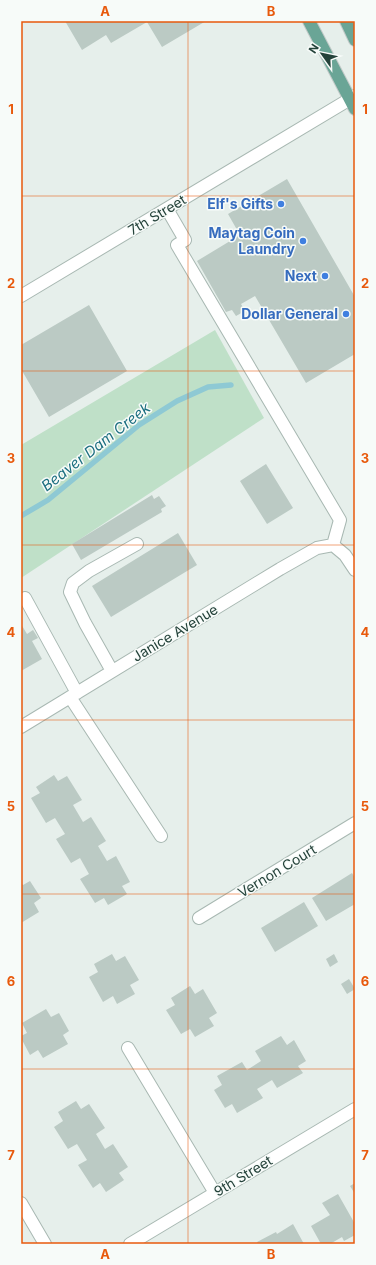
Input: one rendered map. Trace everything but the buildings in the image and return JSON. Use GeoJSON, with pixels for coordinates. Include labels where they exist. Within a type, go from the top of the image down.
{"type":"FeatureCollection","features":[{"type":"Feature","properties":{"kind":"main road"},"geometry":{"type":"LineString","coordinates":[[309,21],[353,102]]}},
{"type":"Feature","properties":{"kind":"main road"},"geometry":{"type":"LineString","coordinates":[[346,21],[355,40]]}},
{"type":"Feature","properties":{"kind":"street","name":"7th Street"},"geometry":{"type":"LineString","coordinates":[[21,296],[167,209],[353,102]]}},
{"type":"Feature","properties":{"kind":"street"},"geometry":{"type":"LineString","coordinates":[[167,209],[185,240],[177,245],[340,520],[333,545],[345,555],[355,570]]}},
{"type":"Feature","properties":{"kind":"street"},"geometry":{"type":"LineString","coordinates":[[112,670],[85,623],[70,592],[73,583],[89,571],[137,544]]}},
{"type":"Feature","properties":{"kind":"street","name":"Janice Avenue"},"geometry":{"type":"LineString","coordinates":[[21,727],[112,670],[317,548],[333,545]]}},
{"type":"Feature","properties":{"kind":"street"},"geometry":{"type":"LineString","coordinates":[[25,598],[74,695],[161,836]]}},
{"type":"Feature","properties":{"kind":"street","name":"Vernon Court"},"geometry":{"type":"LineString","coordinates":[[199,918],[355,823]]}},
{"type":"Feature","properties":{"kind":"street"},"geometry":{"type":"LineString","coordinates":[[128,1048],[215,1193]]}},
{"type":"Feature","properties":{"kind":"street","name":"9th Street"},"geometry":{"type":"LineString","coordinates":[[130,1244],[355,1109]]}},
{"type":"Feature","properties":{"kind":"street"},"geometry":{"type":"LineString","coordinates":[[21,1203],[45,1244]]}},
{"type":"Feature","properties":{"kind":"green space"},"geometry":{"type":"Polygon","coordinates":[[[215,330],[264,418],[21,578],[21,445],[215,330]]]}},
{"type":"Feature","properties":{"kind":"waterway","name":"Beaver Dam Creek"},"geometry":{"type":"LineString","coordinates":[[21,516],[48,500],[139,425],[177,401],[208,387],[231,385]]}},
{"type":"Feature","properties":{"kind":"place","name":"Elf's Gifts"},"geometry":{"type":"Point","coordinates":[281,204]}},
{"type":"Feature","properties":{"kind":"place","name":"Maytag Coin Laundry"},"geometry":{"type":"Point","coordinates":[303,241]}},
{"type":"Feature","properties":{"kind":"place","name":"Next"},"geometry":{"type":"Point","coordinates":[325,276]}},
{"type":"Feature","properties":{"kind":"place","name":"Dollar General"},"geometry":{"type":"Point","coordinates":[346,314]}}]}
